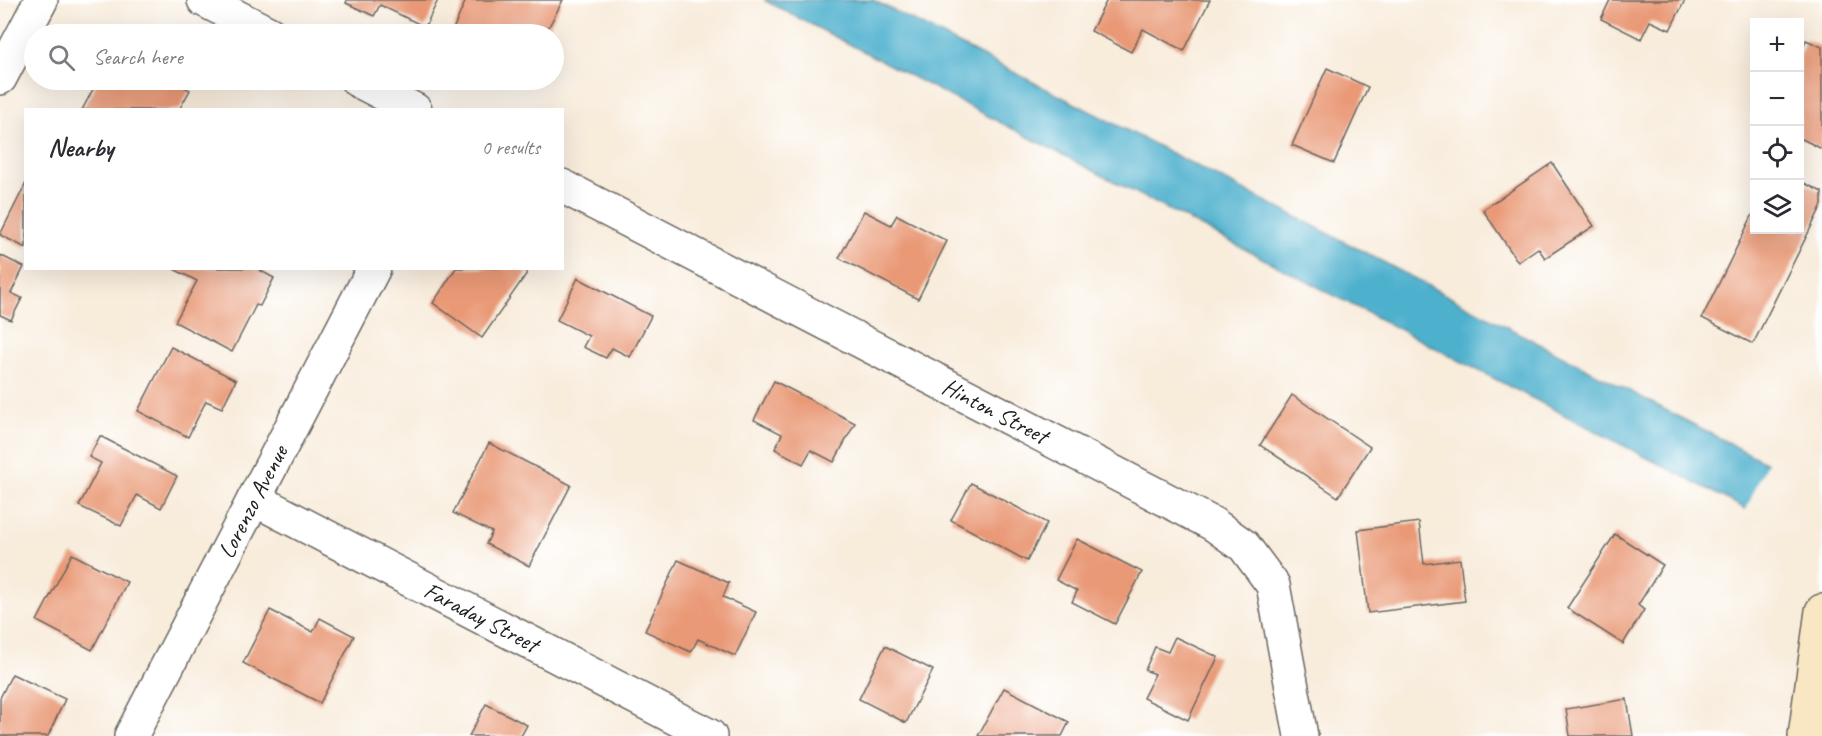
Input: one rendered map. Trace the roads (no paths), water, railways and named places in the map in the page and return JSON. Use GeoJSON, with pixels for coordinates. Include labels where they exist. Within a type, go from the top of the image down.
{"type":"FeatureCollection","features":[{"type":"Feature","properties":{"kind":"street"},"geometry":{"type":"LineString","coordinates":[[28,24],[40,0]]}},
{"type":"Feature","properties":{"kind":"street"},"geometry":{"type":"LineString","coordinates":[[204,0],[251,24]]}},
{"type":"Feature","properties":{"kind":"street"},"geometry":{"type":"LineString","coordinates":[[0,78],[24,31]]}},
{"type":"Feature","properties":{"kind":"street"},"geometry":{"type":"LineString","coordinates":[[376,90],[411,108]]}},
{"type":"Feature","properties":{"kind":"street","name":"Hinton Street"},"geometry":{"type":"LineString","coordinates":[[564,187],[1203,519],[1244,546],[1273,585],[1301,736]]}},
{"type":"Feature","properties":{"kind":"street","name":"Lorenzo Avenue"},"geometry":{"type":"LineString","coordinates":[[131,736],[373,270]]}},
{"type":"Feature","properties":{"kind":"street","name":"Faraday Street"},"geometry":{"type":"LineString","coordinates":[[254,499],[710,736]]}},
{"type":"Feature","properties":{"kind":"street"},"geometry":{"type":"LineString","coordinates":[[1805,736],[1822,611]]}},
{"type":"Feature","properties":{"kind":"water"},"geometry":{"type":"Polygon","coordinates":[[[764,0],[873,0],[1341,240],[1767,463],[1817,543],[1744,508],[764,0]]]}}]}
